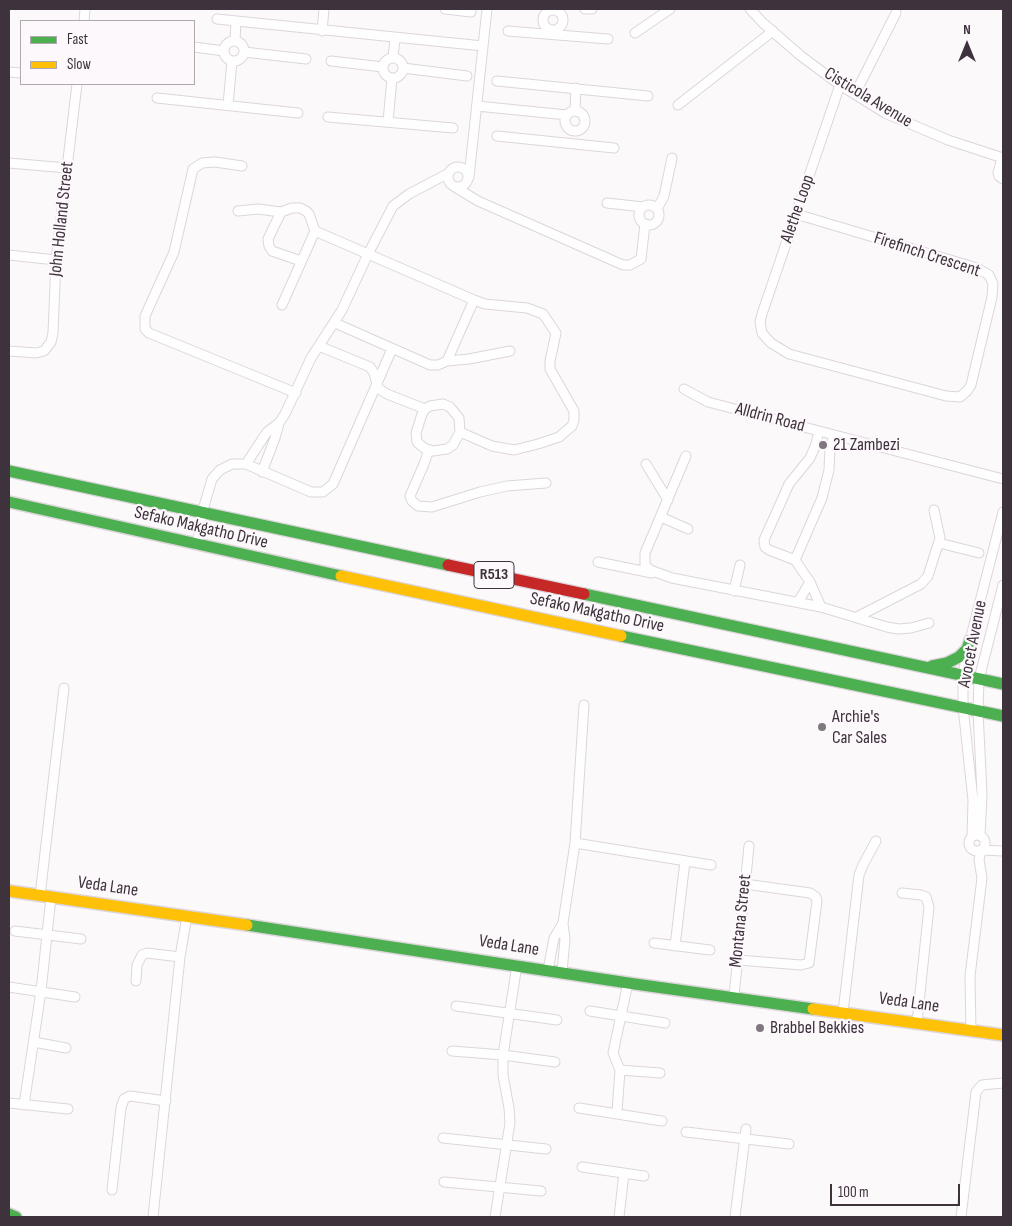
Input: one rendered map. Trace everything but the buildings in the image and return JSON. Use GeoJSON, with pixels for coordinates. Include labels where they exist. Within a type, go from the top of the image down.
{"type":"FeatureCollection","features":[{"type":"Feature","properties":{"kind":"main road","name":"Sefako Makgatho Drive"},"geometry":{"type":"LineString","coordinates":[[9,471],[1003,684]]}},
{"type":"Feature","properties":{"kind":"main road","name":"Sefako Makgatho Drive"},"geometry":{"type":"LineString","coordinates":[[9,502],[197,545],[1003,716]]}},
{"type":"Feature","properties":{"kind":"main road"},"geometry":{"type":"LineString","coordinates":[[916,665],[933,666],[953,660],[966,649],[970,640]]}},
{"type":"Feature","properties":{"kind":"main road","name":"Veda Lane"},"geometry":{"type":"LineString","coordinates":[[9,891],[628,983],[734,996],[1003,1035]]}},
{"type":"Feature","properties":{"kind":"main road"},"geometry":{"type":"LineString","coordinates":[[9,1214],[15,1217]]}},
{"type":"Feature","properties":{"kind":"street"},"geometry":{"type":"LineString","coordinates":[[322,30],[324,9]]}},
{"type":"Feature","properties":{"kind":"street"},"geometry":{"type":"LineString","coordinates":[[445,9],[471,12]]}},
{"type":"Feature","properties":{"kind":"street"},"geometry":{"type":"LineString","coordinates":[[434,180],[461,187],[468,179],[487,9]]}},
{"type":"Feature","properties":{"kind":"street"},"geometry":{"type":"LineString","coordinates":[[585,9],[592,9]]}},
{"type":"Feature","properties":{"kind":"street"},"geometry":{"type":"LineString","coordinates":[[635,33],[670,9]]}},
{"type":"Feature","properties":{"kind":"street","name":"Cisticola Avenue"},"geometry":{"type":"LineString","coordinates":[[750,9],[800,56],[840,85],[886,113],[917,128],[966,147],[1003,158]]}},
{"type":"Feature","properties":{"kind":"street"},"geometry":{"type":"LineString","coordinates":[[557,10],[563,17],[562,24],[558,29],[551,32],[546,27],[543,18],[546,12],[557,10]]}},
{"type":"Feature","properties":{"kind":"street"},"geometry":{"type":"LineString","coordinates":[[855,94],[896,13]]}},
{"type":"Feature","properties":{"kind":"street"},"geometry":{"type":"LineString","coordinates":[[217,19],[483,46]]}},
{"type":"Feature","properties":{"kind":"street"},"geometry":{"type":"LineString","coordinates":[[235,41],[236,21]]}},
{"type":"Feature","properties":{"kind":"street"},"geometry":{"type":"LineString","coordinates":[[508,31],[551,32],[608,40]]}},
{"type":"Feature","properties":{"kind":"street"},"geometry":{"type":"LineString","coordinates":[[678,105],[773,31]]}},
{"type":"Feature","properties":{"kind":"street"},"geometry":{"type":"LineString","coordinates":[[393,58],[395,38]]}},
{"type":"Feature","properties":{"kind":"street"},"geometry":{"type":"LineString","coordinates":[[235,41],[242,45],[244,52],[241,58],[232,61],[226,58],[224,51],[227,43],[235,41]]}},
{"type":"Feature","properties":{"kind":"street"},"geometry":{"type":"LineString","coordinates":[[195,47],[224,51]]}},
{"type":"Feature","properties":{"kind":"street"},"geometry":{"type":"LineString","coordinates":[[244,52],[306,60]]}},
{"type":"Feature","properties":{"kind":"street"},"geometry":{"type":"LineString","coordinates":[[383,67],[387,60],[393,58],[399,60],[403,68],[401,74],[392,78]]}},
{"type":"Feature","properties":{"kind":"street"},"geometry":{"type":"LineString","coordinates":[[228,105],[232,61]]}},
{"type":"Feature","properties":{"kind":"street"},"geometry":{"type":"LineString","coordinates":[[331,61],[383,67]]}},
{"type":"Feature","properties":{"kind":"street"},"geometry":{"type":"LineString","coordinates":[[383,67],[386,75],[392,78]]}},
{"type":"Feature","properties":{"kind":"street"},"geometry":{"type":"LineString","coordinates":[[403,68],[467,76]]}},
{"type":"Feature","properties":{"kind":"street"},"geometry":{"type":"LineString","coordinates":[[388,122],[392,78]]}},
{"type":"Feature","properties":{"kind":"street"},"geometry":{"type":"LineString","coordinates":[[497,80],[648,96]]}},
{"type":"Feature","properties":{"kind":"street","name":"John Holland Street"},"geometry":{"type":"LineString","coordinates":[[9,351],[36,353],[44,351],[51,342],[56,260],[77,85]]}},
{"type":"Feature","properties":{"kind":"street","name":"Alethe Loop"},"geometry":{"type":"LineString","coordinates":[[762,333],[760,322],[762,314],[840,85]]}},
{"type":"Feature","properties":{"kind":"street"},"geometry":{"type":"LineString","coordinates":[[574,131],[566,125],[571,113],[576,88]]}},
{"type":"Feature","properties":{"kind":"street"},"geometry":{"type":"LineString","coordinates":[[157,98],[298,113]]}},
{"type":"Feature","properties":{"kind":"street"},"geometry":{"type":"LineString","coordinates":[[477,106],[584,115],[586,121],[580,129],[574,131]]}},
{"type":"Feature","properties":{"kind":"street"},"geometry":{"type":"LineString","coordinates":[[328,117],[453,128]]}},
{"type":"Feature","properties":{"kind":"street"},"geometry":{"type":"LineString","coordinates":[[574,131],[574,144]]}},
{"type":"Feature","properties":{"kind":"street"},"geometry":{"type":"LineString","coordinates":[[497,136],[614,148]]}},
{"type":"Feature","properties":{"kind":"street"},"geometry":{"type":"LineString","coordinates":[[246,464],[267,432],[285,414],[310,358],[335,323],[393,206],[409,194],[449,173],[454,168],[461,167],[471,156]]}},
{"type":"Feature","properties":{"kind":"street"},"geometry":{"type":"LineString","coordinates":[[657,209],[664,196],[672,158]]}},
{"type":"Feature","properties":{"kind":"street"},"geometry":{"type":"LineString","coordinates":[[1003,158],[998,173],[1003,178]]}},
{"type":"Feature","properties":{"kind":"street"},"geometry":{"type":"LineString","coordinates":[[242,166],[215,162],[202,163],[193,169],[174,252],[145,316],[145,329],[149,333],[296,393]]}},
{"type":"Feature","properties":{"kind":"street"},"geometry":{"type":"LineString","coordinates":[[9,163],[67,168]]}},
{"type":"Feature","properties":{"kind":"street"},"geometry":{"type":"LineString","coordinates":[[461,167],[467,171],[470,197]]}},
{"type":"Feature","properties":{"kind":"street"},"geometry":{"type":"LineString","coordinates":[[449,173],[452,185],[470,197],[623,265],[636,263],[640,259],[645,224],[639,216],[643,207]]}},
{"type":"Feature","properties":{"kind":"street"},"geometry":{"type":"LineString","coordinates":[[607,203],[643,207],[649,205],[657,209],[659,215],[657,221],[645,224]]}},
{"type":"Feature","properties":{"kind":"street"},"geometry":{"type":"LineString","coordinates":[[238,211],[258,209],[281,212],[292,208],[300,208],[306,210],[312,221],[315,231],[282,305]]}},
{"type":"Feature","properties":{"kind":"street"},"geometry":{"type":"LineString","coordinates":[[281,212],[268,239],[269,246],[272,251],[301,261]]}},
{"type":"Feature","properties":{"kind":"street","name":"Firefinch Crescent"},"geometry":{"type":"LineString","coordinates":[[762,333],[771,344],[789,354],[946,396],[960,397],[972,385],[992,297],[993,284],[989,274],[976,268],[796,214]]}},
{"type":"Feature","properties":{"kind":"street"},"geometry":{"type":"LineString","coordinates":[[315,231],[474,300],[485,304],[536,311],[543,314],[550,322],[556,333],[550,369],[574,411],[572,426],[559,437],[514,450],[492,446],[460,432]]}},
{"type":"Feature","properties":{"kind":"street"},"geometry":{"type":"LineString","coordinates":[[9,255],[56,260]]}},
{"type":"Feature","properties":{"kind":"street"},"geometry":{"type":"LineString","coordinates":[[447,361],[474,300]]}},
{"type":"Feature","properties":{"kind":"street"},"geometry":{"type":"LineString","coordinates":[[335,323],[430,364],[438,365],[447,361],[470,359],[510,351]]}},
{"type":"Feature","properties":{"kind":"street"},"geometry":{"type":"LineString","coordinates":[[319,346],[370,367],[374,373],[378,388],[387,394],[425,409]]}},
{"type":"Feature","properties":{"kind":"street"},"geometry":{"type":"LineString","coordinates":[[197,545],[202,512],[212,479],[215,474],[232,464],[246,464],[316,493],[328,489],[333,484],[392,348]]}},
{"type":"Feature","properties":{"kind":"street","name":"Alldrin Road"},"geometry":{"type":"LineString","coordinates":[[684,388],[708,402],[1003,478]]}},
{"type":"Feature","properties":{"kind":"street"},"geometry":{"type":"LineString","coordinates":[[437,404],[443,404],[450,407],[459,418],[460,432],[453,445],[447,449],[440,451],[429,450],[417,442],[416,434],[425,409],[437,404]]}},
{"type":"Feature","properties":{"kind":"street"},"geometry":{"type":"LineString","coordinates":[[262,472],[275,438],[278,423]]}},
{"type":"Feature","properties":{"kind":"street"},"geometry":{"type":"LineString","coordinates":[[819,431],[810,458],[789,484],[764,540],[765,547],[769,550],[795,560],[810,582],[821,607]]}},
{"type":"Feature","properties":{"kind":"street"},"geometry":{"type":"LineString","coordinates":[[795,560],[822,498],[829,470],[830,448],[834,435]]}},
{"type":"Feature","properties":{"kind":"street"},"geometry":{"type":"LineString","coordinates":[[429,450],[410,496],[412,501],[418,506],[432,507],[506,486],[546,483]]}},
{"type":"Feature","properties":{"kind":"street"},"geometry":{"type":"LineString","coordinates":[[657,574],[647,568],[644,560],[645,553],[686,456]]}},
{"type":"Feature","properties":{"kind":"street"},"geometry":{"type":"LineString","coordinates":[[646,464],[668,500]]}},
{"type":"Feature","properties":{"kind":"street"},"geometry":{"type":"LineString","coordinates":[[857,617],[924,580],[930,571],[939,543],[940,533],[934,510]]}},
{"type":"Feature","properties":{"kind":"street","name":"Avocet Avenue"},"geometry":{"type":"LineString","coordinates":[[979,844],[972,800],[963,707],[963,674],[1003,512]]}},
{"type":"Feature","properties":{"kind":"street"},"geometry":{"type":"LineString","coordinates":[[661,518],[688,529]]}},
{"type":"Feature","properties":{"kind":"street"},"geometry":{"type":"LineString","coordinates":[[939,543],[979,553]]}},
{"type":"Feature","properties":{"kind":"street"},"geometry":{"type":"LineString","coordinates":[[598,562],[734,591],[821,607],[887,627],[898,629],[911,628],[928,623]]}},
{"type":"Feature","properties":{"kind":"street"},"geometry":{"type":"LineString","coordinates":[[734,591],[740,565]]}},
{"type":"Feature","properties":{"kind":"street"},"geometry":{"type":"LineString","coordinates":[[798,602],[810,582]]}},
{"type":"Feature","properties":{"kind":"street","name":"Avocet Avenue"},"geometry":{"type":"LineString","coordinates":[[979,844],[982,794],[978,710],[979,679],[1003,585]]}},
{"type":"Feature","properties":{"kind":"street"},"geometry":{"type":"LineString","coordinates":[[24,1104],[41,991],[47,935],[46,896],[64,688]]}},
{"type":"Feature","properties":{"kind":"street"},"geometry":{"type":"LineString","coordinates":[[562,972],[565,939],[563,923],[575,843],[584,705]]}},
{"type":"Feature","properties":{"kind":"street"},"geometry":{"type":"LineString","coordinates":[[843,1012],[859,875],[876,841]]}},
{"type":"Feature","properties":{"kind":"street"},"geometry":{"type":"LineString","coordinates":[[575,843],[711,865]]}},
{"type":"Feature","properties":{"kind":"street"},"geometry":{"type":"LineString","coordinates":[[972,1030],[970,976],[982,878],[979,844],[1001,851]]}},
{"type":"Feature","properties":{"kind":"street","name":"Montana Street"},"geometry":{"type":"LineString","coordinates":[[734,996],[749,846]]}},
{"type":"Feature","properties":{"kind":"street"},"geometry":{"type":"LineString","coordinates":[[675,946],[685,861]]}},
{"type":"Feature","properties":{"kind":"street"},"geometry":{"type":"LineString","coordinates":[[738,960],[801,966],[809,963],[817,901],[810,893],[745,884]]}},
{"type":"Feature","properties":{"kind":"street"},"geometry":{"type":"LineString","coordinates":[[902,893],[926,897],[930,906],[918,1022]]}},
{"type":"Feature","properties":{"kind":"street"},"geometry":{"type":"LineString","coordinates":[[153,1217],[180,957],[187,916]]}},
{"type":"Feature","properties":{"kind":"street"},"geometry":{"type":"LineString","coordinates":[[548,970],[554,938],[563,923]]}},
{"type":"Feature","properties":{"kind":"street"},"geometry":{"type":"LineString","coordinates":[[16,931],[81,939]]}},
{"type":"Feature","properties":{"kind":"street"},"geometry":{"type":"LineString","coordinates":[[654,943],[710,950]]}},
{"type":"Feature","properties":{"kind":"street"},"geometry":{"type":"LineString","coordinates":[[136,981],[137,965],[142,955],[180,957]]}},
{"type":"Feature","properties":{"kind":"street"},"geometry":{"type":"LineString","coordinates":[[495,1217],[510,1115],[503,1075],[503,1055],[517,965]]}},
{"type":"Feature","properties":{"kind":"street"},"geometry":{"type":"LineString","coordinates":[[616,1112],[620,1070],[613,1053],[628,983]]}},
{"type":"Feature","properties":{"kind":"street"},"geometry":{"type":"LineString","coordinates":[[9,987],[75,997]]}},
{"type":"Feature","properties":{"kind":"street"},"geometry":{"type":"LineString","coordinates":[[456,1006],[557,1020]]}},
{"type":"Feature","properties":{"kind":"street"},"geometry":{"type":"LineString","coordinates":[[590,1011],[665,1023]]}},
{"type":"Feature","properties":{"kind":"street"},"geometry":{"type":"LineString","coordinates":[[34,1042],[66,1048]]}},
{"type":"Feature","properties":{"kind":"street"},"geometry":{"type":"LineString","coordinates":[[452,1051],[555,1062]]}},
{"type":"Feature","properties":{"kind":"street"},"geometry":{"type":"LineString","coordinates":[[620,1070],[660,1073]]}},
{"type":"Feature","properties":{"kind":"street"},"geometry":{"type":"LineString","coordinates":[[961,1217],[976,1092],[979,1087],[986,1084],[1003,1083]]}},
{"type":"Feature","properties":{"kind":"street"},"geometry":{"type":"LineString","coordinates":[[112,1190],[121,1108],[124,1099],[130,1096],[166,1101]]}},
{"type":"Feature","properties":{"kind":"street"},"geometry":{"type":"LineString","coordinates":[[9,1103],[68,1109]]}},
{"type":"Feature","properties":{"kind":"street"},"geometry":{"type":"LineString","coordinates":[[579,1108],[662,1120]]}},
{"type":"Feature","properties":{"kind":"street"},"geometry":{"type":"LineString","coordinates":[[735,1217],[746,1129]]}},
{"type":"Feature","properties":{"kind":"street"},"geometry":{"type":"LineString","coordinates":[[686,1132],[789,1144]]}},
{"type":"Feature","properties":{"kind":"street"},"geometry":{"type":"LineString","coordinates":[[443,1138],[546,1149]]}},
{"type":"Feature","properties":{"kind":"street"},"geometry":{"type":"LineString","coordinates":[[582,1167],[644,1176]]}},
{"type":"Feature","properties":{"kind":"street"},"geometry":{"type":"LineString","coordinates":[[619,1217],[624,1173]]}},
{"type":"Feature","properties":{"kind":"street"},"geometry":{"type":"LineString","coordinates":[[444,1182],[541,1191]]}},
{"type":"Feature","properties":{"kind":"traffic: fast"},"geometry":{"type":"LineString","coordinates":[[9,471],[448,565]]}},
{"type":"Feature","properties":{"kind":"traffic: fast"},"geometry":{"type":"LineString","coordinates":[[9,502],[341,576]]}},
{"type":"Feature","properties":{"kind":"traffic: fast"},"geometry":{"type":"LineString","coordinates":[[584,594],[1003,684]]}},
{"type":"Feature","properties":{"kind":"traffic: fast"},"geometry":{"type":"LineString","coordinates":[[621,636],[1003,716]]}},
{"type":"Feature","properties":{"kind":"traffic: fast"},"geometry":{"type":"LineString","coordinates":[[932,666],[947,663],[959,657],[967,649],[970,640]]}},
{"type":"Feature","properties":{"kind":"traffic: fast"},"geometry":{"type":"LineString","coordinates":[[247,925],[813,1009]]}},
{"type":"Feature","properties":{"kind":"traffic: fast"},"geometry":{"type":"LineString","coordinates":[[9,1214],[16,1217]]}},
{"type":"Feature","properties":{"kind":"traffic: slow"},"geometry":{"type":"LineString","coordinates":[[341,576],[621,636]]}},
{"type":"Feature","properties":{"kind":"traffic: slow"},"geometry":{"type":"LineString","coordinates":[[9,891],[247,925]]}},
{"type":"Feature","properties":{"kind":"traffic: slow"},"geometry":{"type":"LineString","coordinates":[[813,1009],[1003,1035]]}},
{"type":"Feature","properties":{"kind":"traffic: jam"},"geometry":{"type":"LineString","coordinates":[[448,565],[584,594]]}},
{"type":"Feature","properties":{"kind":"place","name":"21 Zambezi"},"geometry":{"type":"Point","coordinates":[823,445]}},
{"type":"Feature","properties":{"kind":"place","name":"Archie's Car Sales"},"geometry":{"type":"Point","coordinates":[822,727]}},
{"type":"Feature","properties":{"kind":"place","name":"Brabbel Bekkies"},"geometry":{"type":"Point","coordinates":[760,1028]}}]}
